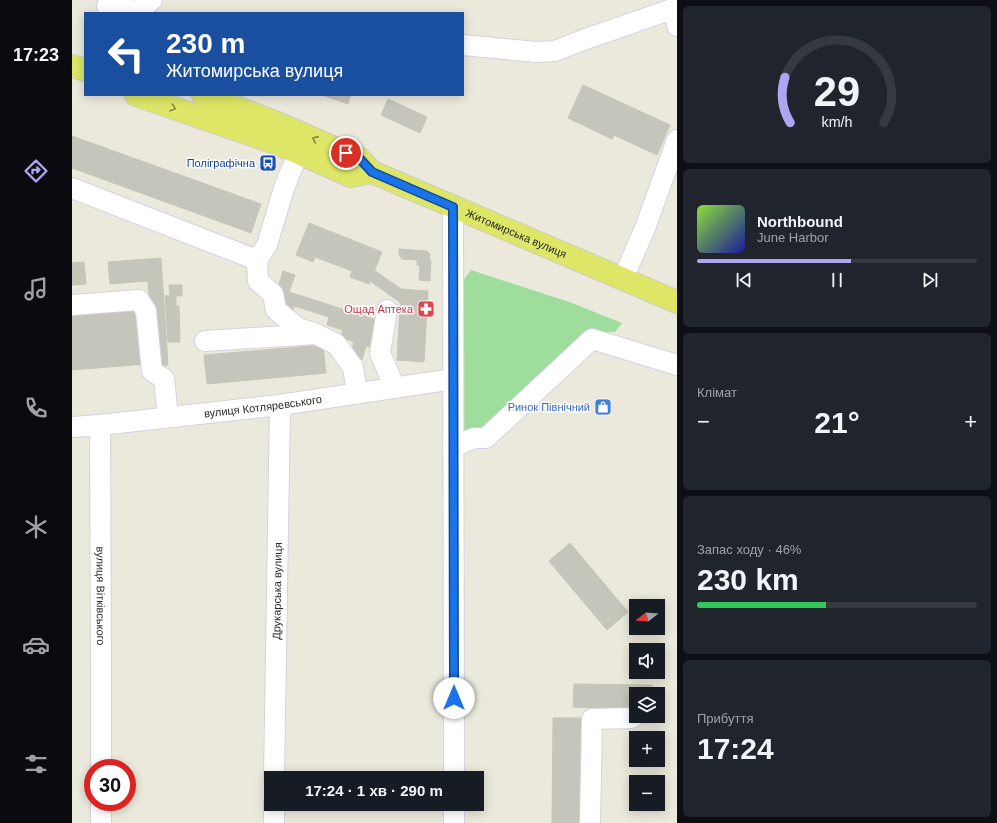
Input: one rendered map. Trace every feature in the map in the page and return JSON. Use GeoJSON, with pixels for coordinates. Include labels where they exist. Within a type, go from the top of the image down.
{"type":"FeatureCollection","features":[{"type":"Feature","properties":{"kind":"main road"},"geometry":{"type":"LineString","coordinates":[[139,96],[278,144],[351,176],[372,172]]}},
{"type":"Feature","properties":{"kind":"main road","name":"Житомирська вулиця"},"geometry":{"type":"LineString","coordinates":[[207,96],[275,122],[360,159],[372,172],[677,302]]}},
{"type":"Feature","properties":{"kind":"street"},"geometry":{"type":"LineString","coordinates":[[107,6],[138,11],[152,0]]}},
{"type":"Feature","properties":{"kind":"street"},"geometry":{"type":"LineString","coordinates":[[464,45],[536,52],[555,51],[583,40],[676,11]]}},
{"type":"Feature","properties":{"kind":"street"},"geometry":{"type":"LineString","coordinates":[[623,279],[645,228],[677,140]]}},
{"type":"Feature","properties":{"kind":"street"},"geometry":{"type":"LineString","coordinates":[[298,153],[284,188],[267,245],[257,260],[258,281],[273,294],[276,310],[298,328],[316,334],[336,344],[353,367],[357,394]]}},
{"type":"Feature","properties":{"kind":"street"},"geometry":{"type":"LineString","coordinates":[[72,188],[257,260]]}},
{"type":"Feature","properties":{"kind":"street"},"geometry":{"type":"LineString","coordinates":[[453,207],[454,771]]}},
{"type":"Feature","properties":{"kind":"street"},"geometry":{"type":"LineString","coordinates":[[72,305],[139,300],[146,311],[152,371],[164,379],[168,417]]}},
{"type":"Feature","properties":{"kind":"street"},"geometry":{"type":"LineString","coordinates":[[387,310],[380,354],[395,388]]}},
{"type":"Feature","properties":{"kind":"street"},"geometry":{"type":"LineString","coordinates":[[205,341],[316,334]]}},
{"type":"Feature","properties":{"kind":"street"},"geometry":{"type":"LineString","coordinates":[[453,447],[474,438],[486,438],[592,338],[677,365]]}},
{"type":"Feature","properties":{"kind":"street","name":"вулиця Котляревського"},"geometry":{"type":"LineString","coordinates":[[72,427],[280,405],[453,379]]}},
{"type":"Feature","properties":{"kind":"street","name":"Друкарська вулиця"},"geometry":{"type":"LineString","coordinates":[[274,771],[280,405]]}},
{"type":"Feature","properties":{"kind":"street","name":"вулиця Вітківського"},"geometry":{"type":"LineString","coordinates":[[100,425],[101,759]]}},
{"type":"Feature","properties":{"kind":"street"},"geometry":{"type":"LineString","coordinates":[[590,823],[592,719],[629,718]]}},
{"type":"Feature","properties":{"kind":"street"},"geometry":{"type":"LineString","coordinates":[[101,811],[101,823]]}},
{"type":"Feature","properties":{"kind":"street"},"geometry":{"type":"LineString","coordinates":[[274,811],[274,823]]}},
{"type":"Feature","properties":{"kind":"street"},"geometry":{"type":"LineString","coordinates":[[454,811],[454,823]]}},
{"type":"Feature","properties":{"kind":"green space"},"geometry":{"type":"Polygon","coordinates":[[[471,270],[572,303],[622,323],[615,332],[591,332],[485,431],[461,438],[463,281],[471,270]]]}},
{"type":"Feature","properties":{"kind":"building"},"geometry":{"type":"Polygon","coordinates":[[[583,85],[670,125],[657,155],[614,135],[612,139],[568,118],[583,85]]]}},
{"type":"Feature","properties":{"kind":"building"},"geometry":{"type":"Polygon","coordinates":[[[325,96],[351,96],[348,104],[325,96]]]}},
{"type":"Feature","properties":{"kind":"building"},"geometry":{"type":"Polygon","coordinates":[[[388,99],[427,117],[420,133],[381,115],[388,99]]]}},
{"type":"Feature","properties":{"kind":"building"},"geometry":{"type":"Polygon","coordinates":[[[72,136],[261,204],[251,233],[72,168],[72,136]]]}},
{"type":"Feature","properties":{"kind":"building"},"geometry":{"type":"Polygon","coordinates":[[[309,223],[382,252],[369,284],[350,277],[352,271],[315,257],[313,262],[296,255],[309,223]]]}},
{"type":"Feature","properties":{"kind":"building"},"geometry":{"type":"Polygon","coordinates":[[[399,249],[427,251],[430,254],[430,281],[419,280],[420,265],[417,265],[417,260],[402,259],[399,255],[399,249]]]}},
{"type":"Feature","properties":{"kind":"building"},"geometry":{"type":"Polygon","coordinates":[[[161,258],[168,365],[157,366],[152,340],[148,281],[110,284],[108,262],[161,258]]]}},
{"type":"Feature","properties":{"kind":"building"},"geometry":{"type":"Polygon","coordinates":[[[84,262],[86,284],[72,285],[72,263],[84,262]]]}},
{"type":"Feature","properties":{"kind":"building"},"geometry":{"type":"Polygon","coordinates":[[[374,270],[401,289],[401,303],[370,281],[374,270]]]}},
{"type":"Feature","properties":{"kind":"building"},"geometry":{"type":"Polygon","coordinates":[[[283,271],[295,275],[289,292],[377,320],[369,347],[366,346],[362,360],[350,356],[354,342],[341,337],[343,330],[327,325],[329,317],[294,306],[292,315],[282,312],[285,303],[280,301],[284,289],[278,288],[283,271]]]}},
{"type":"Feature","properties":{"kind":"building"},"geometry":{"type":"Polygon","coordinates":[[[169,285],[182,285],[182,296],[176,296],[176,306],[179,306],[180,342],[168,342],[165,296],[170,295],[169,285]]]}},
{"type":"Feature","properties":{"kind":"building"},"geometry":{"type":"Polygon","coordinates":[[[401,289],[428,291],[424,362],[397,360],[401,289]]]}},
{"type":"Feature","properties":{"kind":"building"},"geometry":{"type":"Polygon","coordinates":[[[142,310],[146,364],[72,370],[72,316],[142,310]]]}},
{"type":"Feature","properties":{"kind":"building"},"geometry":{"type":"Polygon","coordinates":[[[323,345],[326,373],[207,384],[204,355],[323,345]]]}},
{"type":"Feature","properties":{"kind":"building"},"geometry":{"type":"Polygon","coordinates":[[[570,543],[628,612],[607,630],[549,561],[570,543]]]}},
{"type":"Feature","properties":{"kind":"building"},"geometry":{"type":"Polygon","coordinates":[[[574,684],[652,685],[652,687],[629,687],[629,709],[573,707],[574,684]]]}},
{"type":"Feature","properties":{"kind":"building"},"geometry":{"type":"Polygon","coordinates":[[[553,718],[581,718],[580,823],[552,823],[553,718]]]}},
{"type":"Feature","properties":{"kind":"place","name":"Поліграфічна"},"geometry":{"type":"Point","coordinates":[268,163]}},
{"type":"Feature","properties":{"kind":"place","name":"Ощад Аптека"},"geometry":{"type":"Point","coordinates":[426,309]}},
{"type":"Feature","properties":{"kind":"place","name":"Ринок Північний"},"geometry":{"type":"Point","coordinates":[603,407]}},
{"type":"Feature","properties":{"kind":"route"},"geometry":{"type":"LineString","coordinates":[[346,153],[360,159],[372,172],[453,207],[454,698]]}}]}
